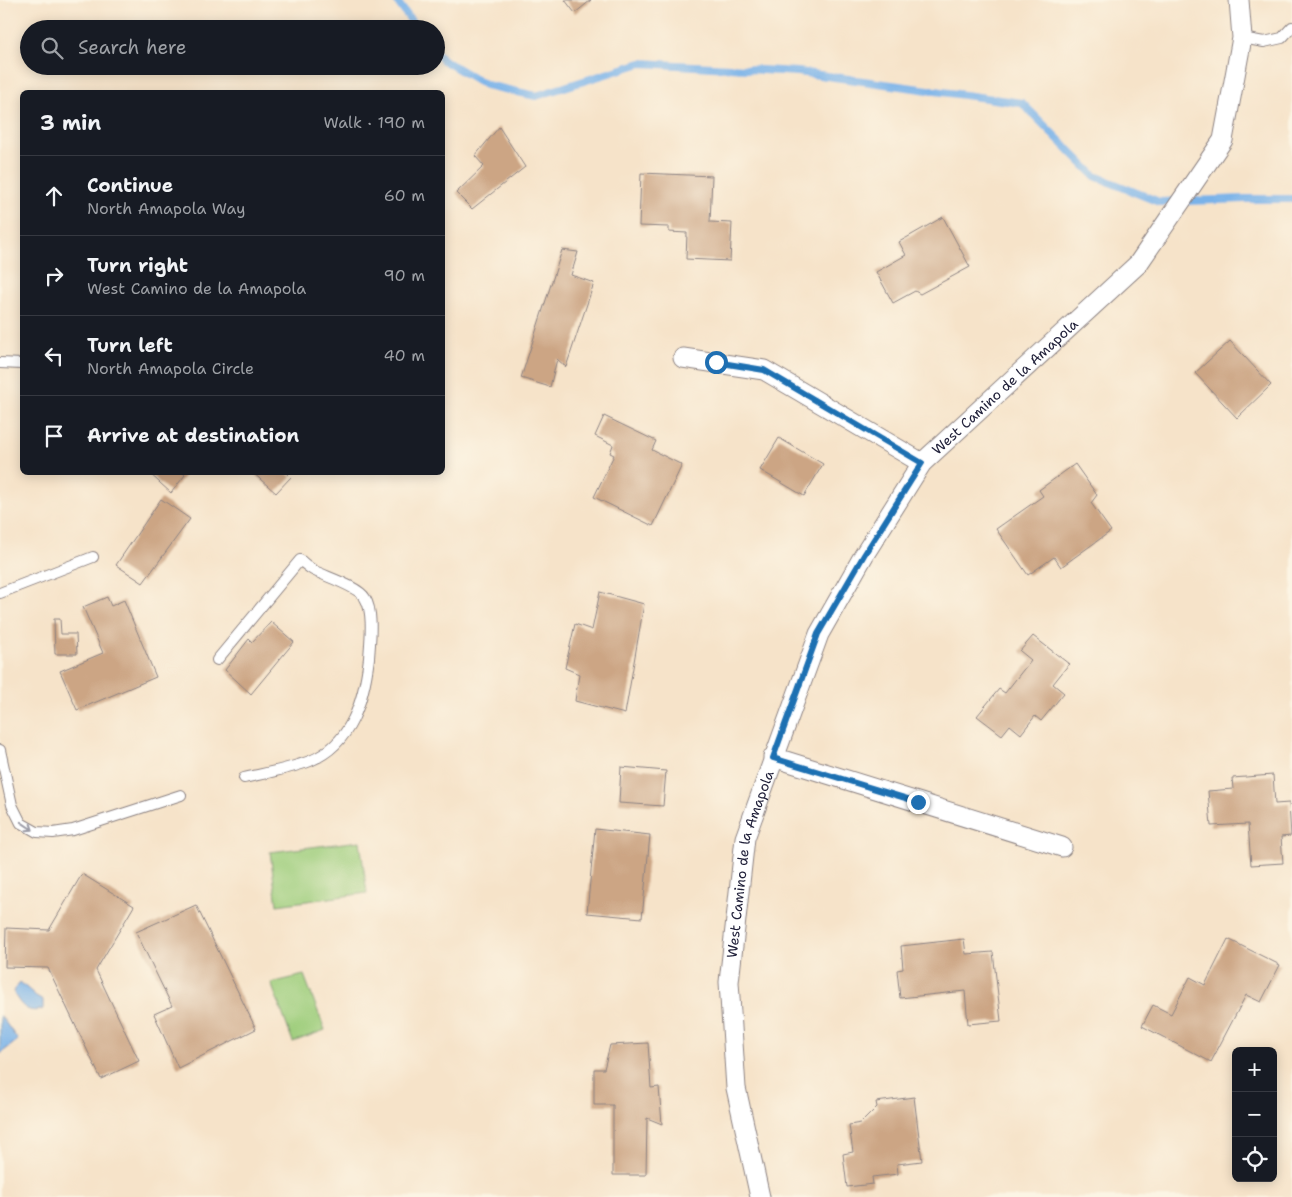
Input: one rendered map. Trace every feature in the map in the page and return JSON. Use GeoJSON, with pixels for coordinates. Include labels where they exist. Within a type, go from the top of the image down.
{"type":"FeatureCollection","features":[{"type":"Feature","properties":{"kind":"street","name":"West Camino de la Amapola"},"geometry":{"type":"LineString","coordinates":[[760,1197],[736,1088],[729,982],[745,838],[818,634],[864,555],[922,463],[1138,264],[1223,140],[1242,38],[1239,0]]}},
{"type":"Feature","properties":{"kind":"street"},"geometry":{"type":"LineString","coordinates":[[683,358],[764,370],[922,463]]}},
{"type":"Feature","properties":{"kind":"street"},"geometry":{"type":"LineString","coordinates":[[773,758],[1062,847]]}},
{"type":"Feature","properties":{"kind":"lane"},"geometry":{"type":"LineString","coordinates":[[1242,38],[1264,42],[1282,38],[1292,27]]}},
{"type":"Feature","properties":{"kind":"lane"},"geometry":{"type":"LineString","coordinates":[[0,363],[20,364]]}},
{"type":"Feature","properties":{"kind":"lane"},"geometry":{"type":"LineString","coordinates":[[0,593],[93,557]]}},
{"type":"Feature","properties":{"kind":"lane"},"geometry":{"type":"LineString","coordinates":[[217,660],[300,560],[314,570],[352,587],[365,597],[369,612],[371,636],[366,681],[358,711],[346,733],[329,751],[310,761],[244,778]]}},
{"type":"Feature","properties":{"kind":"lane"},"geometry":{"type":"LineString","coordinates":[[0,750],[12,805],[21,823],[37,832],[54,833],[73,830],[180,795]]}},
{"type":"Feature","properties":{"kind":"green space"},"geometry":{"type":"Polygon","coordinates":[[[360,841],[367,893],[277,905],[270,852],[360,841]]]}},
{"type":"Feature","properties":{"kind":"green space"},"geometry":{"type":"Polygon","coordinates":[[[304,975],[325,1030],[293,1042],[271,983],[304,975]]]}},
{"type":"Feature","properties":{"kind":"water"},"geometry":{"type":"Polygon","coordinates":[[[20,982],[43,1000],[43,1009],[32,1011],[21,1004],[13,991],[20,982]]]}},
{"type":"Feature","properties":{"kind":"water"},"geometry":{"type":"Polygon","coordinates":[[[0,1015],[18,1040],[0,1054],[0,1015]]]}},
{"type":"Feature","properties":{"kind":"building"},"geometry":{"type":"Polygon","coordinates":[[[565,0],[591,0],[575,13],[565,0]]]}},
{"type":"Feature","properties":{"kind":"building"},"geometry":{"type":"Polygon","coordinates":[[[499,127],[525,167],[472,209],[456,193],[484,166],[475,156],[499,127]]]}},
{"type":"Feature","properties":{"kind":"building"},"geometry":{"type":"Polygon","coordinates":[[[641,173],[712,176],[710,222],[732,223],[730,261],[686,259],[687,233],[669,232],[669,227],[639,226],[641,173]]]}},
{"type":"Feature","properties":{"kind":"building"},"geometry":{"type":"Polygon","coordinates":[[[943,217],[970,267],[920,294],[915,291],[893,303],[876,272],[906,255],[899,242],[943,217]]]}},
{"type":"Feature","properties":{"kind":"building"},"geometry":{"type":"Polygon","coordinates":[[[562,250],[578,252],[571,275],[594,283],[566,367],[557,359],[550,387],[521,378],[562,250]]]}},
{"type":"Feature","properties":{"kind":"building"},"geometry":{"type":"Polygon","coordinates":[[[1230,341],[1271,385],[1237,418],[1195,373],[1230,341]]]}},
{"type":"Feature","properties":{"kind":"building"},"geometry":{"type":"Polygon","coordinates":[[[604,416],[656,441],[652,450],[682,465],[653,526],[594,497],[614,455],[610,453],[613,445],[595,436],[604,416]]]}},
{"type":"Feature","properties":{"kind":"building"},"geometry":{"type":"Polygon","coordinates":[[[779,438],[823,464],[804,496],[760,470],[779,438]]]}},
{"type":"Feature","properties":{"kind":"building"},"geometry":{"type":"Polygon","coordinates":[[[1075,464],[1097,495],[1091,503],[1111,531],[1061,567],[1054,557],[1028,575],[996,529],[1043,496],[1039,490],[1075,464]]]}},
{"type":"Feature","properties":{"kind":"building"},"geometry":{"type":"Polygon","coordinates":[[[151,475],[185,475],[171,493],[151,475]]]}},
{"type":"Feature","properties":{"kind":"building"},"geometry":{"type":"Polygon","coordinates":[[[255,475],[289,475],[291,477],[276,493],[255,475]]]}},
{"type":"Feature","properties":{"kind":"building"},"geometry":{"type":"Polygon","coordinates":[[[161,499],[190,519],[143,583],[116,565],[161,499]]]}},
{"type":"Feature","properties":{"kind":"building"},"geometry":{"type":"Polygon","coordinates":[[[600,592],[644,604],[625,714],[575,701],[579,674],[565,668],[575,624],[592,630],[600,592]]]}},
{"type":"Feature","properties":{"kind":"building"},"geometry":{"type":"Polygon","coordinates":[[[107,597],[111,606],[124,600],[156,677],[77,710],[60,671],[103,653],[83,607],[107,597]]]}},
{"type":"Feature","properties":{"kind":"building"},"geometry":{"type":"Polygon","coordinates":[[[54,619],[60,619],[61,634],[76,634],[77,654],[55,654],[54,619]]]}},
{"type":"Feature","properties":{"kind":"building"},"geometry":{"type":"Polygon","coordinates":[[[271,622],[294,642],[251,694],[225,670],[249,639],[252,642],[271,622]]]}},
{"type":"Feature","properties":{"kind":"building"},"geometry":{"type":"Polygon","coordinates":[[[1033,636],[1069,664],[1053,684],[1064,693],[1041,721],[1035,716],[1021,734],[1010,725],[1002,735],[977,716],[999,689],[1005,693],[1031,660],[1020,651],[1033,636]]]}},
{"type":"Feature","properties":{"kind":"building"},"geometry":{"type":"Polygon","coordinates":[[[621,767],[666,771],[663,806],[619,803],[621,767]]]}},
{"type":"Feature","properties":{"kind":"building"},"geometry":{"type":"Polygon","coordinates":[[[1273,775],[1275,804],[1289,803],[1291,836],[1281,837],[1283,863],[1251,865],[1248,824],[1211,826],[1208,791],[1233,789],[1232,778],[1273,775]]]}},
{"type":"Feature","properties":{"kind":"building"},"geometry":{"type":"Polygon","coordinates":[[[595,829],[650,835],[642,918],[587,913],[595,829]]]}},
{"type":"Feature","properties":{"kind":"building"},"geometry":{"type":"Polygon","coordinates":[[[82,874],[134,906],[96,970],[139,1061],[101,1079],[48,968],[5,967],[6,928],[49,930],[82,874]]]}},
{"type":"Feature","properties":{"kind":"building"},"geometry":{"type":"Polygon","coordinates":[[[196,905],[256,1029],[178,1068],[154,1014],[172,1006],[136,932],[196,905]]]}},
{"type":"Feature","properties":{"kind":"building"},"geometry":{"type":"Polygon","coordinates":[[[964,939],[966,954],[993,952],[1001,1021],[968,1024],[965,991],[900,998],[897,970],[903,969],[901,946],[964,939]]]}},
{"type":"Feature","properties":{"kind":"building"},"geometry":{"type":"Polygon","coordinates":[[[1228,939],[1280,965],[1261,1002],[1246,995],[1211,1062],[1142,1026],[1153,1005],[1171,1014],[1190,977],[1205,985],[1228,939]]]}},
{"type":"Feature","properties":{"kind":"building"},"geometry":{"type":"Polygon","coordinates":[[[648,1043],[651,1088],[659,1087],[662,1124],[647,1118],[646,1175],[613,1175],[613,1105],[594,1105],[594,1069],[604,1069],[610,1045],[648,1043]]]}},
{"type":"Feature","properties":{"kind":"building"},"geometry":{"type":"Polygon","coordinates":[[[914,1097],[922,1161],[897,1164],[898,1174],[872,1177],[873,1184],[847,1187],[843,1154],[853,1152],[849,1125],[861,1123],[877,1107],[876,1102],[914,1097]]]}},
{"type":"Feature","properties":{"kind":"waterway"},"geometry":{"type":"LineString","coordinates":[[396,0],[410,20]]}},
{"type":"Feature","properties":{"kind":"waterway"},"geometry":{"type":"LineString","coordinates":[[445,61],[486,85],[536,96],[641,63],[798,72],[1022,103],[1095,176],[1159,202],[1292,199]]}},
{"type":"Feature","properties":{"kind":"route"},"geometry":{"type":"LineString","coordinates":[[716,362],[764,370],[922,463],[864,555],[818,634],[773,758],[918,802]]}}]}
